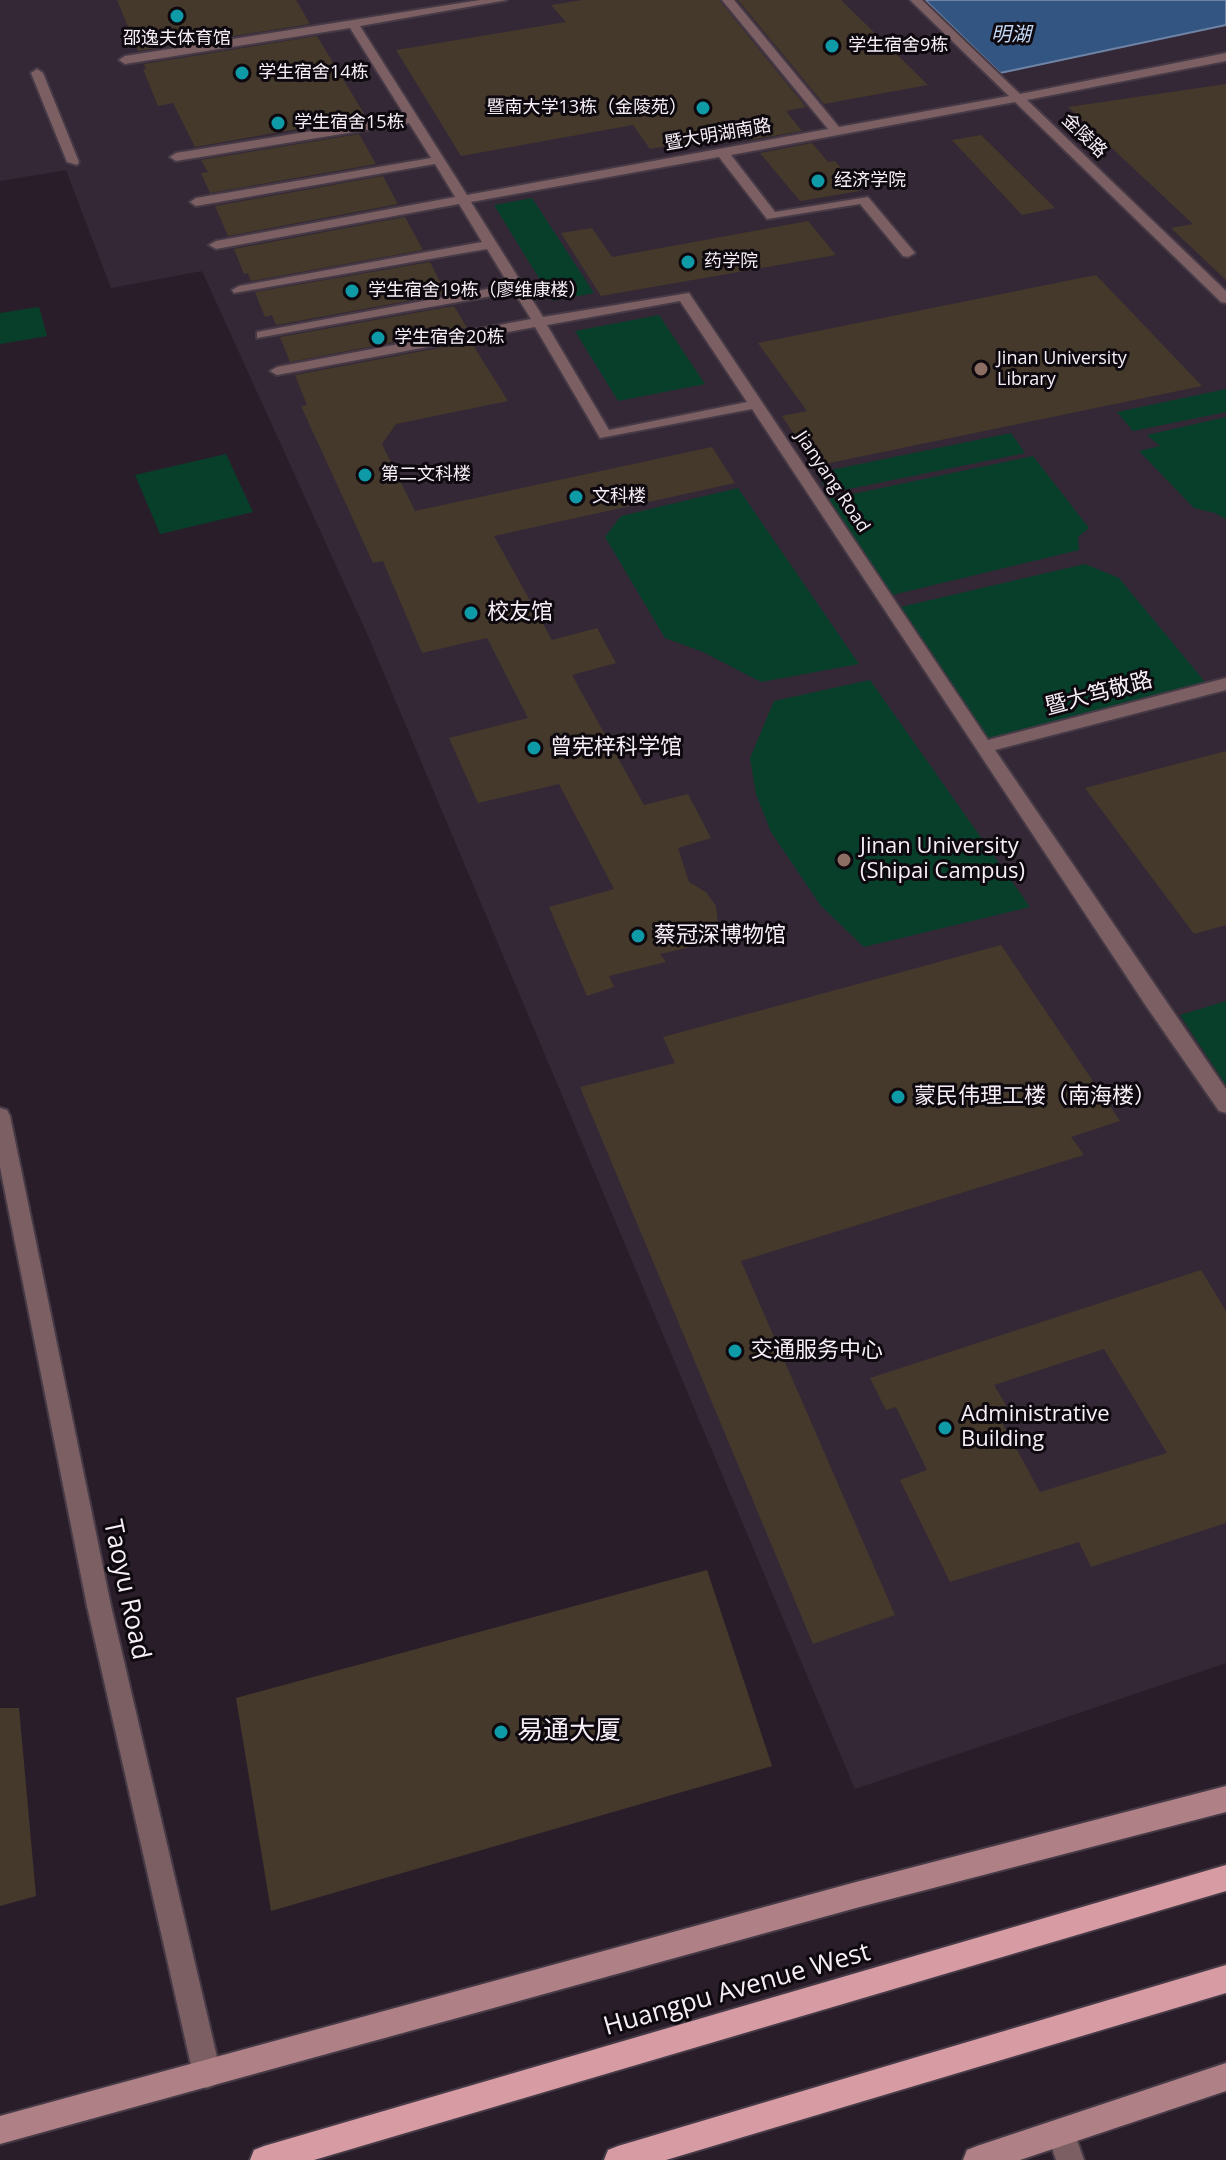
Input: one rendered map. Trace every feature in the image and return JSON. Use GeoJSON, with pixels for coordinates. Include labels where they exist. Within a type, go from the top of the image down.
{"type":"FeatureCollection","features":[{"type":"Feature","properties":{"kind":"main road"},"geometry":{"type":"LineString","coordinates":[[0,2130],[856,1895],[1226,1799]]}},
{"type":"Feature","properties":{"kind":"main road","name":"Huangpu Avenue West"},"geometry":{"type":"LineString","coordinates":[[264,2160],[1226,1878]]}},
{"type":"Feature","properties":{"kind":"main road"},"geometry":{"type":"LineString","coordinates":[[618,2160],[1226,1979]]}},
{"type":"Feature","properties":{"kind":"main road"},"geometry":{"type":"LineString","coordinates":[[977,2160],[1066,2146],[1226,2077]]}},
{"type":"Feature","properties":{"kind":"street"},"geometry":{"type":"LineString","coordinates":[[125,60],[501,0]]}},
{"type":"Feature","properties":{"kind":"street"},"geometry":{"type":"LineString","coordinates":[[728,0],[836,131]]}},
{"type":"Feature","properties":{"kind":"street","name":"金陵路"},"geometry":{"type":"LineString","coordinates":[[916,0],[1226,299]]}},
{"type":"Feature","properties":{"kind":"street"},"geometry":{"type":"LineString","coordinates":[[353,23],[519,287],[605,435],[756,404]]}},
{"type":"Feature","properties":{"kind":"street","name":"暨大明湖南路"},"geometry":{"type":"LineString","coordinates":[[216,245],[1019,98],[1226,57]]}},
{"type":"Feature","properties":{"kind":"street"},"geometry":{"type":"LineString","coordinates":[[37,73],[73,162]]}},
{"type":"Feature","properties":{"kind":"street"},"geometry":{"type":"LineString","coordinates":[[176,157],[414,118]]}},
{"type":"Feature","properties":{"kind":"street"},"geometry":{"type":"LineString","coordinates":[[723,153],[772,216],[863,200],[908,253]]}},
{"type":"Feature","properties":{"kind":"street"},"geometry":{"type":"LineString","coordinates":[[196,202],[439,160]]}},
{"type":"Feature","properties":{"kind":"street"},"geometry":{"type":"LineString","coordinates":[[239,290],[491,244]]}},
{"type":"Feature","properties":{"kind":"street"},"geometry":{"type":"LineString","coordinates":[[262,335],[519,287]]}},
{"type":"Feature","properties":{"kind":"street","name":"Jianyang Road"},"geometry":{"type":"LineString","coordinates":[[539,322],[684,296],[1226,1105]]}},
{"type":"Feature","properties":{"kind":"street"},"geometry":{"type":"LineString","coordinates":[[277,371],[539,322]]}},
{"type":"Feature","properties":{"kind":"street","name":"暨大笃敬路"},"geometry":{"type":"LineString","coordinates":[[984,747],[1226,684]]}},
{"type":"Feature","properties":{"kind":"street","name":"Taoyu Road"},"geometry":{"type":"LineString","coordinates":[[0,1116],[4,1160],[99,1606],[207,2074]]}},
{"type":"Feature","properties":{"kind":"shaded area","name":"Jinan University (Shipai Campus)"},"geometry":{"type":"Polygon","coordinates":[[[0,0],[1226,0],[1226,1663],[855,1789],[369,638],[202,271],[111,288],[66,170],[0,181],[0,0]]]}},
{"type":"Feature","properties":{"kind":"green space"},"geometry":{"type":"Polygon","coordinates":[[[532,198],[594,293],[553,301],[494,205],[532,198]]]}},
{"type":"Feature","properties":{"kind":"green space"},"geometry":{"type":"Polygon","coordinates":[[[39,307],[47,336],[0,344],[0,313],[39,307]]]}},
{"type":"Feature","properties":{"kind":"green space"},"geometry":{"type":"Polygon","coordinates":[[[659,315],[705,384],[618,401],[575,331],[659,315]]]}},
{"type":"Feature","properties":{"kind":"green space"},"geometry":{"type":"Polygon","coordinates":[[[1226,389],[1226,412],[1133,431],[1117,412],[1226,389]]]}},
{"type":"Feature","properties":{"kind":"green space"},"geometry":{"type":"Polygon","coordinates":[[[1226,417],[1226,519],[1194,508],[1139,451],[1160,446],[1147,435],[1226,417]]]}},
{"type":"Feature","properties":{"kind":"green space"},"geometry":{"type":"Polygon","coordinates":[[[1011,433],[1025,453],[829,493],[816,473],[1011,433]]]}},
{"type":"Feature","properties":{"kind":"green space"},"geometry":{"type":"Polygon","coordinates":[[[226,454],[253,512],[160,534],[135,475],[226,454]]]}},
{"type":"Feature","properties":{"kind":"green space"},"geometry":{"type":"Polygon","coordinates":[[[1033,456],[1089,528],[1078,537],[1079,550],[884,597],[820,501],[1033,456]]]}},
{"type":"Feature","properties":{"kind":"green space"},"geometry":{"type":"Polygon","coordinates":[[[738,488],[859,664],[761,682],[703,652],[665,638],[605,537],[621,516],[738,488]]]}},
{"type":"Feature","properties":{"kind":"green space"},"geometry":{"type":"Polygon","coordinates":[[[1085,564],[1119,578],[1210,688],[984,747],[892,609],[1085,564]]]}},
{"type":"Feature","properties":{"kind":"green space"},"geometry":{"type":"Polygon","coordinates":[[[870,680],[1030,907],[864,947],[821,906],[771,832],[756,794],[750,758],[774,701],[870,680]]]}},
{"type":"Feature","properties":{"kind":"green space"},"geometry":{"type":"Polygon","coordinates":[[[1226,1001],[1226,1085],[1180,1015],[1226,1001]]]}},
{"type":"Feature","properties":{"kind":"water","name":"明湖"},"geometry":{"type":"Polygon","coordinates":[[[925,0],[1226,0],[1226,25],[1000,73],[925,0]]]}},
{"type":"Feature","properties":{"kind":"building"},"geometry":{"type":"Polygon","coordinates":[[[117,0],[296,0],[310,24],[138,51],[117,0]]]}},
{"type":"Feature","properties":{"kind":"building"},"geometry":{"type":"Polygon","coordinates":[[[582,0],[719,0],[806,107],[786,111],[802,131],[750,140],[744,132],[650,149],[633,125],[461,156],[396,50],[566,22],[551,5],[582,0]]]}},
{"type":"Feature","properties":{"kind":"building","name":"学生宿舍9栋"},"geometry":{"type":"Polygon","coordinates":[[[738,0],[841,0],[928,85],[824,104],[738,0]]]}},
{"type":"Feature","properties":{"kind":"building"},"geometry":{"type":"Polygon","coordinates":[[[317,36],[366,117],[195,147],[173,103],[158,106],[143,69],[146,69],[144,64],[317,36]]]}},
{"type":"Feature","properties":{"kind":"building"},"geometry":{"type":"Polygon","coordinates":[[[1226,84],[1226,280],[1171,228],[1193,224],[1068,107],[1226,84]]]}},
{"type":"Feature","properties":{"kind":"building"},"geometry":{"type":"Polygon","coordinates":[[[359,134],[376,164],[210,193],[201,173],[208,172],[201,160],[359,134]]]}},
{"type":"Feature","properties":{"kind":"building"},"geometry":{"type":"Polygon","coordinates":[[[981,135],[1055,208],[1022,215],[952,140],[981,135]]]}},
{"type":"Feature","properties":{"kind":"building"},"geometry":{"type":"Polygon","coordinates":[[[812,143],[828,162],[835,161],[860,191],[800,201],[760,153],[812,143]]]}},
{"type":"Feature","properties":{"kind":"building"},"geometry":{"type":"Polygon","coordinates":[[[383,176],[398,204],[228,236],[215,206],[383,176]]]}},
{"type":"Feature","properties":{"kind":"building"},"geometry":{"type":"Polygon","coordinates":[[[405,217],[423,250],[251,281],[248,273],[244,274],[234,249],[405,217]]]}},
{"type":"Feature","properties":{"kind":"building","name":"药学院"},"geometry":{"type":"Polygon","coordinates":[[[808,221],[836,255],[601,296],[561,233],[592,228],[612,257],[808,221]]]}},
{"type":"Feature","properties":{"kind":"building"},"geometry":{"type":"Polygon","coordinates":[[[430,262],[446,294],[276,325],[272,315],[265,317],[255,292],[430,262]]]}},
{"type":"Feature","properties":{"kind":"building","name":"Jinan University Library"},"geometry":{"type":"Polygon","coordinates":[[[1096,275],[1202,386],[815,466],[782,416],[807,411],[758,343],[1096,275]]]}},
{"type":"Feature","properties":{"kind":"building","name":"学生宿舍20栋"},"geometry":{"type":"Polygon","coordinates":[[[454,306],[467,328],[290,362],[280,337],[454,306]]]}},
{"type":"Feature","properties":{"kind":"building"},"geometry":{"type":"Polygon","coordinates":[[[471,342],[508,401],[396,424],[382,444],[415,511],[712,447],[735,483],[494,536],[552,640],[597,628],[616,663],[572,675],[644,805],[688,794],[711,838],[678,848],[689,882],[706,892],[716,906],[719,933],[700,945],[660,954],[666,962],[609,976],[614,987],[587,996],[549,907],[614,889],[559,784],[478,803],[449,738],[528,718],[487,638],[422,653],[383,561],[373,563],[301,406],[307,405],[295,375],[471,342]]]}},
{"type":"Feature","properties":{"kind":"building"},"geometry":{"type":"Polygon","coordinates":[[[1226,751],[1226,925],[1194,934],[1085,788],[1226,751]]]}},
{"type":"Feature","properties":{"kind":"building","name":"蒙民伟理工楼（南海楼）"},"geometry":{"type":"Polygon","coordinates":[[[1001,945],[1120,1121],[1071,1137],[1084,1155],[741,1261],[895,1615],[813,1644],[580,1087],[675,1063],[663,1037],[1001,945]]]}},
{"type":"Feature","properties":{"kind":"building","name":"Administrative Building"},"geometry":{"type":"Polygon","coordinates":[[[1201,1270],[1226,1311],[1226,1523],[1091,1567],[1079,1542],[950,1582],[900,1480],[927,1470],[896,1407],[886,1410],[870,1378],[1201,1270]],[[1104,1349],[994,1385],[1007,1407],[995,1410],[1040,1492],[1167,1453],[1104,1349]]]}},
{"type":"Feature","properties":{"kind":"building","name":"易通大厦"},"geometry":{"type":"Polygon","coordinates":[[[707,1570],[772,1766],[271,1911],[236,1698],[707,1570]]]}},
{"type":"Feature","properties":{"kind":"building"},"geometry":{"type":"Polygon","coordinates":[[[0,1708],[19,1708],[36,1896],[0,1906],[0,1708]]]}},
{"type":"Feature","properties":{"kind":"place","name":"邵逸夫体育馆"},"geometry":{"type":"Point","coordinates":[177,16]}},
{"type":"Feature","properties":{"kind":"place","name":"学生宿舍9栋"},"geometry":{"type":"Point","coordinates":[832,46]}},
{"type":"Feature","properties":{"kind":"place","name":"学生宿舍14栋"},"geometry":{"type":"Point","coordinates":[242,73]}},
{"type":"Feature","properties":{"kind":"place","name":"暨南大学13栋（金陵苑）"},"geometry":{"type":"Point","coordinates":[703,108]}},
{"type":"Feature","properties":{"kind":"place","name":"学生宿舍15栋"},"geometry":{"type":"Point","coordinates":[278,123]}},
{"type":"Feature","properties":{"kind":"place","name":"经济学院"},"geometry":{"type":"Point","coordinates":[818,181]}},
{"type":"Feature","properties":{"kind":"place","name":"药学院"},"geometry":{"type":"Point","coordinates":[688,262]}},
{"type":"Feature","properties":{"kind":"place","name":"学生宿舍19栋（廖维康楼）"},"geometry":{"type":"Point","coordinates":[352,291]}},
{"type":"Feature","properties":{"kind":"place","name":"学生宿舍20栋"},"geometry":{"type":"Point","coordinates":[378,338]}},
{"type":"Feature","properties":{"kind":"place","name":"Jinan University Library"},"geometry":{"type":"Point","coordinates":[981,369]}},
{"type":"Feature","properties":{"kind":"place","name":"第二文科楼"},"geometry":{"type":"Point","coordinates":[365,475]}},
{"type":"Feature","properties":{"kind":"place","name":"文科楼"},"geometry":{"type":"Point","coordinates":[576,497]}},
{"type":"Feature","properties":{"kind":"place","name":"校友馆"},"geometry":{"type":"Point","coordinates":[471,613]}},
{"type":"Feature","properties":{"kind":"place","name":"曾宪梓科学馆"},"geometry":{"type":"Point","coordinates":[534,748]}},
{"type":"Feature","properties":{"kind":"place","name":"Jinan University (Shipai Campus)"},"geometry":{"type":"Point","coordinates":[844,860]}},
{"type":"Feature","properties":{"kind":"place","name":"蔡冠深博物馆"},"geometry":{"type":"Point","coordinates":[638,936]}},
{"type":"Feature","properties":{"kind":"place","name":"蒙民伟理工楼（南海楼）"},"geometry":{"type":"Point","coordinates":[898,1097]}},
{"type":"Feature","properties":{"kind":"place","name":"交通服务中心"},"geometry":{"type":"Point","coordinates":[735,1351]}},
{"type":"Feature","properties":{"kind":"place","name":"Administrative Building"},"geometry":{"type":"Point","coordinates":[945,1428]}},
{"type":"Feature","properties":{"kind":"place","name":"易通大厦"},"geometry":{"type":"Point","coordinates":[501,1732]}}]}
